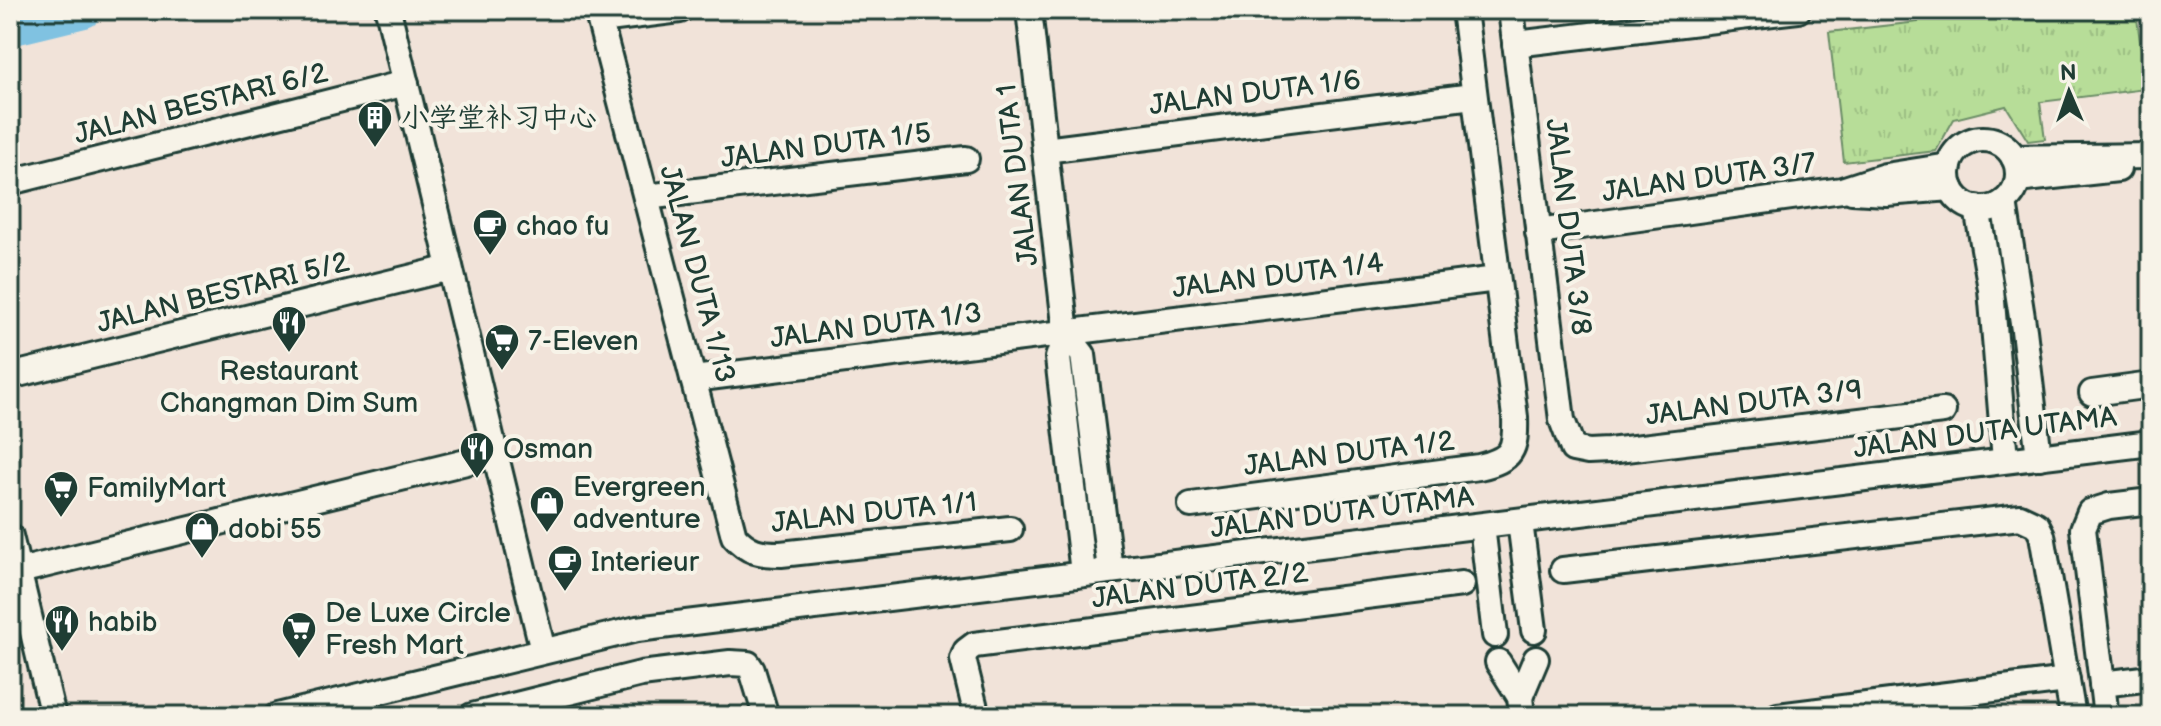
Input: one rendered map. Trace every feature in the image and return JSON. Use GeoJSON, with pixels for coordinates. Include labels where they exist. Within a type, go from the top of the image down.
{"type":"FeatureCollection","features":[{"type":"Feature","properties":{"kind":"street"},"geometry":{"type":"LineString","coordinates":[[388,10],[543,651]]}},
{"type":"Feature","properties":{"kind":"street"},"geometry":{"type":"LineString","coordinates":[[598,15],[680,10]]}},
{"type":"Feature","properties":{"kind":"street","name":"JALAN DUTA 1"},"geometry":{"type":"LineString","coordinates":[[1029,10],[1066,333],[1058,358],[1083,573]]}},
{"type":"Feature","properties":{"kind":"street"},"geometry":{"type":"LineString","coordinates":[[1464,10],[1497,279]]}},
{"type":"Feature","properties":{"kind":"street","name":"JALAN DUTA 3/8"},"geometry":{"type":"LineString","coordinates":[[1511,10],[1562,420],[1573,449]]}},
{"type":"Feature","properties":{"kind":"street"},"geometry":{"type":"LineString","coordinates":[[1515,44],[1798,10]]}},
{"type":"Feature","properties":{"kind":"street","name":"JALAN DUTA 1/13"},"geometry":{"type":"LineString","coordinates":[[598,15],[728,517],[734,536],[745,549]]}},
{"type":"Feature","properties":{"kind":"street","name":"JALAN BESTARI 6/2"},"geometry":{"type":"LineString","coordinates":[[10,182],[406,83]]}},
{"type":"Feature","properties":{"kind":"street","name":"JALAN DUTA 1/6"},"geometry":{"type":"LineString","coordinates":[[1045,150],[1473,96]]}},
{"type":"Feature","properties":{"kind":"street"},"geometry":{"type":"LineString","coordinates":[[1973,141],[1997,142],[2007,148],[2016,169],[2013,193],[2004,202],[1977,208],[1961,202],[1950,177],[1954,154],[1973,141]]}},
{"type":"Feature","properties":{"kind":"street"},"geometry":{"type":"LineString","coordinates":[[2016,169],[2151,158]]}},
{"type":"Feature","properties":{"kind":"street","name":"JALAN DUTA 1/5"},"geometry":{"type":"LineString","coordinates":[[646,197],[966,159]]}},
{"type":"Feature","properties":{"kind":"street","name":"JALAN DUTA 3/7"},"geometry":{"type":"LineString","coordinates":[[1538,232],[1842,190],[1885,176],[1950,177]]}},
{"type":"Feature","properties":{"kind":"street"},"geometry":{"type":"LineString","coordinates":[[2004,202],[2024,330],[2039,457]]}},
{"type":"Feature","properties":{"kind":"street"},"geometry":{"type":"LineString","coordinates":[[1977,208],[1991,289],[2005,460]]}},
{"type":"Feature","properties":{"kind":"street","name":"JALAN BESTARI 5/2"},"geometry":{"type":"LineString","coordinates":[[10,376],[450,268]]}},
{"type":"Feature","properties":{"kind":"street","name":"JALAN DUTA 1/4"},"geometry":{"type":"LineString","coordinates":[[1066,333],[1497,279]]}},
{"type":"Feature","properties":{"kind":"street","name":"JALAN DUTA 1/2"},"geometry":{"type":"LineString","coordinates":[[1191,505],[1479,467],[1498,462],[1512,452],[1515,417],[1497,279]]}},
{"type":"Feature","properties":{"kind":"street","name":"JALAN DUTA 1"},"geometry":{"type":"LineString","coordinates":[[1066,333],[1083,355],[1110,570]]}},
{"type":"Feature","properties":{"kind":"street","name":"JALAN DUTA 1/3"},"geometry":{"type":"LineString","coordinates":[[693,379],[1066,333]]}},
{"type":"Feature","properties":{"kind":"street"},"geometry":{"type":"LineString","coordinates":[[2092,393],[2151,385]]}},
{"type":"Feature","properties":{"kind":"street","name":"JALAN DUTA 3/9"},"geometry":{"type":"LineString","coordinates":[[1573,449],[1609,451],[1943,411]]}},
{"type":"Feature","properties":{"kind":"street","name":"JALAN DUTA UTAMA"},"geometry":{"type":"LineString","coordinates":[[277,716],[637,629],[2151,443]]}},
{"type":"Feature","properties":{"kind":"street"},"geometry":{"type":"LineString","coordinates":[[19,571],[495,455]]}},
{"type":"Feature","properties":{"kind":"street"},"geometry":{"type":"LineString","coordinates":[[2106,716],[2083,529],[2090,512],[2099,508],[2151,501]]}},
{"type":"Feature","properties":{"kind":"street"},"geometry":{"type":"LineString","coordinates":[[1563,570],[2020,517],[2037,525],[2042,535],[2073,716]]}},
{"type":"Feature","properties":{"kind":"street"},"geometry":{"type":"LineString","coordinates":[[1520,522],[1534,630]]}},
{"type":"Feature","properties":{"kind":"street"},"geometry":{"type":"LineString","coordinates":[[1482,526],[1495,635]]}},
{"type":"Feature","properties":{"kind":"street","name":"JALAN DUTA 1/1"},"geometry":{"type":"LineString","coordinates":[[745,549],[761,554],[781,554],[1010,529]]}},
{"type":"Feature","properties":{"kind":"street"},"geometry":{"type":"LineString","coordinates":[[10,536],[53,716]]}},
{"type":"Feature","properties":{"kind":"street","name":"JALAN DUTA 2/2"},"geometry":{"type":"LineString","coordinates":[[977,716],[964,669],[966,651],[974,645],[1462,584]]}},
{"type":"Feature","properties":{"kind":"street"},"geometry":{"type":"LineString","coordinates":[[1521,707],[1536,659]]}},
{"type":"Feature","properties":{"kind":"street"},"geometry":{"type":"LineString","coordinates":[[1498,662],[1521,707]]}},
{"type":"Feature","properties":{"kind":"street"},"geometry":{"type":"LineString","coordinates":[[472,716],[641,674],[739,663],[748,664],[766,716]]}},
{"type":"Feature","properties":{"kind":"street"},"geometry":{"type":"LineString","coordinates":[[2102,684],[2151,678]]}},
{"type":"Feature","properties":{"kind":"street"},"geometry":{"type":"LineString","coordinates":[[1778,716],[2067,680]]}},
{"type":"Feature","properties":{"kind":"green space"},"geometry":{"type":"Polygon","coordinates":[[[1918,10],[2136,10],[2146,89],[2040,102],[2045,139],[2028,141],[2006,106],[1954,119],[1936,151],[1844,162],[1829,32],[1918,22],[1918,10]]]}},
{"type":"Feature","properties":{"kind":"waterway"},"geometry":{"type":"LineString","coordinates":[[10,28],[84,10]]}},
{"type":"Feature","properties":{"kind":"place","name":"小学堂补习中心"},"geometry":{"type":"Point","coordinates":[375,149]}},
{"type":"Feature","properties":{"kind":"place","name":"chao fu"},"geometry":{"type":"Point","coordinates":[490,257]}},
{"type":"Feature","properties":{"kind":"place","name":"Restaurant Changman Dim Sum"},"geometry":{"type":"Point","coordinates":[289,354]}},
{"type":"Feature","properties":{"kind":"place","name":"7-Eleven"},"geometry":{"type":"Point","coordinates":[502,372]}},
{"type":"Feature","properties":{"kind":"place","name":"Osman"},"geometry":{"type":"Point","coordinates":[477,480]}},
{"type":"Feature","properties":{"kind":"place","name":"FamilyMart"},"geometry":{"type":"Point","coordinates":[61,519]}},
{"type":"Feature","properties":{"kind":"place","name":"Evergreen adventure"},"geometry":{"type":"Point","coordinates":[547,534]}},
{"type":"Feature","properties":{"kind":"place","name":"dobi 55"},"geometry":{"type":"Point","coordinates":[202,560]}},
{"type":"Feature","properties":{"kind":"place","name":"Interieur"},"geometry":{"type":"Point","coordinates":[565,593]}},
{"type":"Feature","properties":{"kind":"place","name":"habib"},"geometry":{"type":"Point","coordinates":[62,653]}},
{"type":"Feature","properties":{"kind":"place","name":"De Luxe Circle Fresh Mart"},"geometry":{"type":"Point","coordinates":[299,660]}}]}
